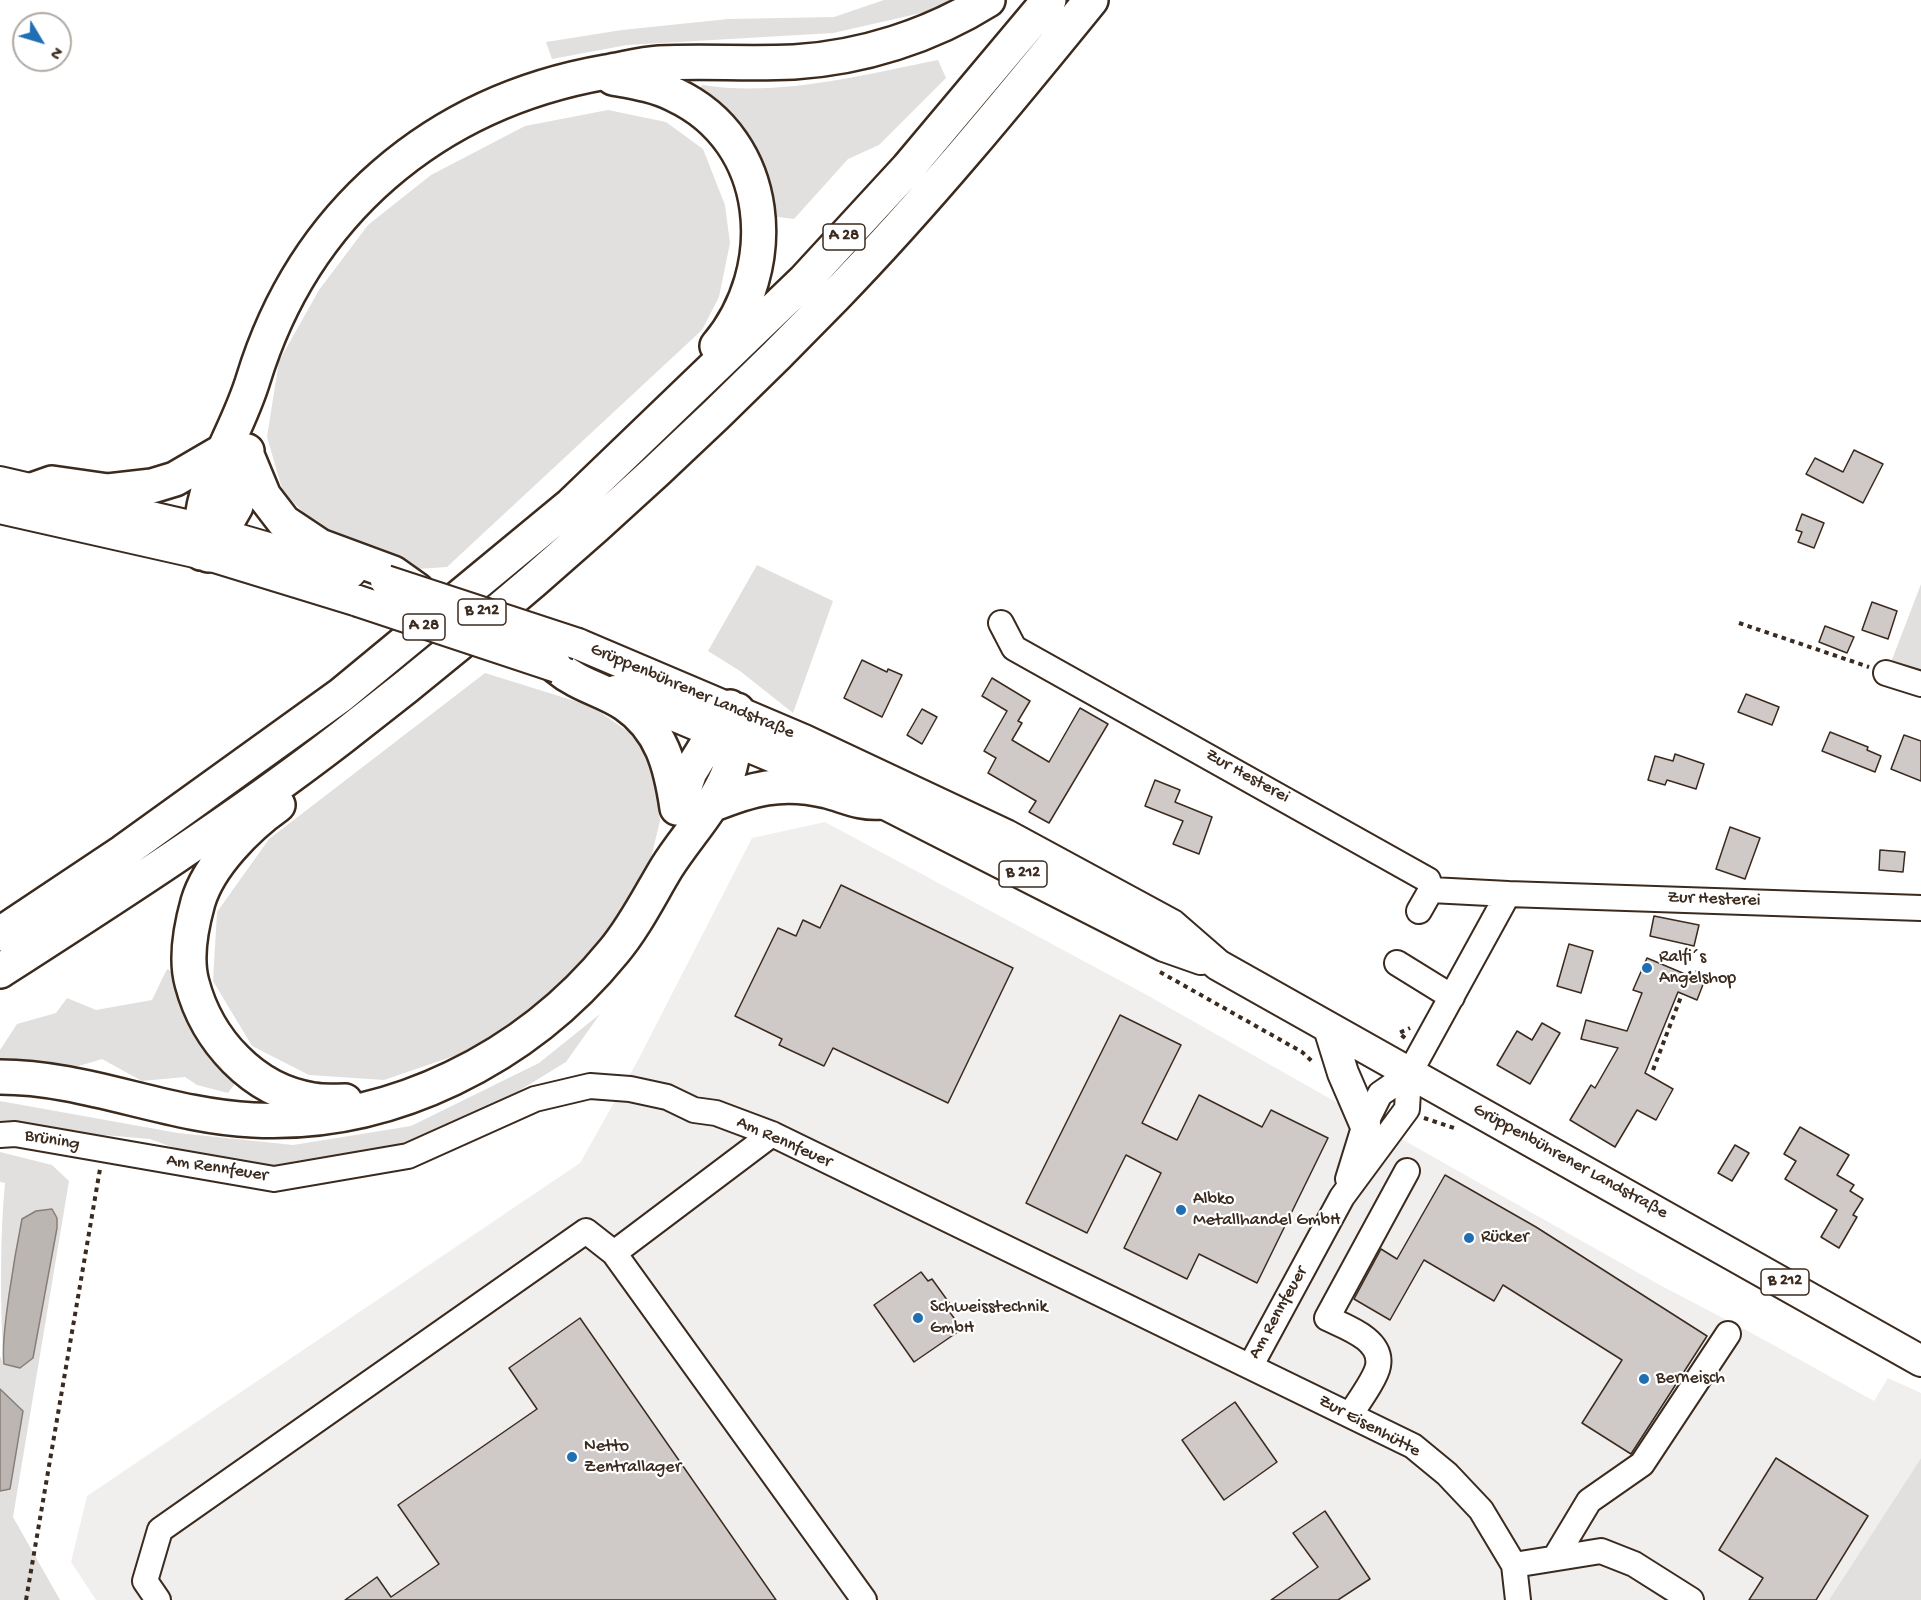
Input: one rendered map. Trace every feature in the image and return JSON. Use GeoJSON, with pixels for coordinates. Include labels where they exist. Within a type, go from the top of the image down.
{"type":"FeatureCollection","features":[{"type":"Feature","properties":{"kind":"highway"},"geometry":{"type":"LineString","coordinates":[[208,543],[236,506],[235,453],[247,398],[260,355],[300,272],[317,246],[362,193],[397,163],[435,136],[482,110],[541,87],[657,63],[798,62],[852,54],[920,35],[987,0]]}},
{"type":"Feature","properties":{"kind":"highway","name":"A 28"},"geometry":{"type":"LineString","coordinates":[[0,934],[123,852],[341,695],[571,505],[812,272],[908,168],[1049,0]]}},
{"type":"Feature","properties":{"kind":"highway","name":"A 28"},"geometry":{"type":"LineString","coordinates":[[0,971],[182,851],[339,740],[601,522],[836,295],[929,192],[1091,0]]}},
{"type":"Feature","properties":{"kind":"highway"},"geometry":{"type":"LineString","coordinates":[[591,75],[651,85],[677,95],[720,127],[740,153],[751,179],[757,205],[760,241],[754,278],[726,335],[708,356],[629,432],[620,457]]}},
{"type":"Feature","properties":{"kind":"highway"},"geometry":{"type":"LineString","coordinates":[[35,489],[52,483],[108,491],[152,486],[175,479],[235,453]]}},
{"type":"Feature","properties":{"kind":"highway"},"geometry":{"type":"LineString","coordinates":[[235,453],[284,522],[326,549],[399,582]]}},
{"type":"Feature","properties":{"kind":"highway"},"geometry":{"type":"LineString","coordinates":[[567,656],[576,682],[624,704],[641,718],[664,751],[693,807]]}},
{"type":"Feature","properties":{"kind":"highway"},"geometry":{"type":"LineString","coordinates":[[0,1077],[61,1083],[177,1109],[251,1120],[308,1120],[355,1112],[412,1095],[490,1059],[536,1029],[584,985],[615,950],[668,867],[693,807],[690,772],[729,722]]}},
{"type":"Feature","properties":{"kind":"highway"},"geometry":{"type":"LineString","coordinates":[[339,740],[321,774],[273,808],[240,839],[215,868],[198,900],[190,939],[191,981],[205,1018],[227,1051],[252,1075],[277,1089],[313,1100],[348,1101],[412,1095]]}},
{"type":"Feature","properties":{"kind":"highway"},"geometry":{"type":"LineString","coordinates":[[693,807],[747,790],[791,784],[841,794],[865,804],[881,802]]}},
{"type":"Feature","properties":{"kind":"main road"},"geometry":{"type":"LineString","coordinates":[[0,482],[35,489],[125,523]]}},
{"type":"Feature","properties":{"kind":"main road"},"geometry":{"type":"LineString","coordinates":[[0,508],[125,523]]}},
{"type":"Feature","properties":{"kind":"main road","name":"Grüppenbührener Landstraße"},"geometry":{"type":"LineString","coordinates":[[125,523],[208,543],[399,582],[567,656],[1006,835],[1172,925],[1218,965]]}},
{"type":"Feature","properties":{"kind":"main road","name":"Grüppenbührener Landstraße"},"geometry":{"type":"LineString","coordinates":[[208,543],[358,601],[567,656]]}},
{"type":"Feature","properties":{"kind":"main road","name":"Grüppenbührener Landstraße"},"geometry":{"type":"LineString","coordinates":[[729,722],[1164,946],[1218,965],[1409,1074],[1648,1205],[1921,1361]]}},
{"type":"Feature","properties":{"kind":"main road"},"geometry":{"type":"LineString","coordinates":[[1329,1028],[1343,1073],[1365,1124]]}},
{"type":"Feature","properties":{"kind":"street","name":"Zur Hesterei"},"geometry":{"type":"LineString","coordinates":[[1000,623],[1014,648],[1428,880],[1425,901],[1508,894],[1921,908]]}},
{"type":"Feature","properties":{"kind":"street"},"geometry":{"type":"LineString","coordinates":[[1886,673],[1921,684]]}},
{"type":"Feature","properties":{"kind":"street"},"geometry":{"type":"LineString","coordinates":[[1409,1074],[1508,894]]}},
{"type":"Feature","properties":{"kind":"street"},"geometry":{"type":"LineString","coordinates":[[1397,963],[1452,997]]}},
{"type":"Feature","properties":{"kind":"street","name":"Am Rennfeuer"},"geometry":{"type":"LineString","coordinates":[[1342,1197],[1365,1124],[1380,1094],[1409,1074]]}},
{"type":"Feature","properties":{"kind":"street","name":"Am Rennfeuer"},"geometry":{"type":"LineString","coordinates":[[103,1150],[274,1179],[408,1156],[535,1099],[590,1086],[630,1089],[667,1097],[694,1110],[716,1113],[772,1134],[1251,1365],[1342,1197],[1407,1109],[1409,1074]]}},
{"type":"Feature","properties":{"kind":"street","name":"Brüning"},"geometry":{"type":"LineString","coordinates":[[0,1135],[15,1134],[103,1150]]}},
{"type":"Feature","properties":{"kind":"street"},"geometry":{"type":"LineString","coordinates":[[614,1253],[772,1134]]}},
{"type":"Feature","properties":{"kind":"street"},"geometry":{"type":"LineString","coordinates":[[1350,1415],[1378,1366],[1376,1351],[1361,1335],[1327,1318],[1407,1171]]}},
{"type":"Feature","properties":{"kind":"street"},"geometry":{"type":"LineString","coordinates":[[158,1600],[145,1581],[160,1530],[586,1231],[614,1253],[864,1600]]}},
{"type":"Feature","properties":{"kind":"street"},"geometry":{"type":"LineString","coordinates":[[1556,1556],[1589,1501],[1642,1464],[1728,1334]]}},
{"type":"Feature","properties":{"kind":"street","name":"Zur Eisenhütte"},"geometry":{"type":"LineString","coordinates":[[1251,1365],[1413,1446],[1447,1474],[1481,1510],[1514,1565],[1518,1600]]}},
{"type":"Feature","properties":{"kind":"street"},"geometry":{"type":"LineString","coordinates":[[1514,1565],[1556,1556],[1601,1551],[1634,1564],[1691,1600]]}},
{"type":"Feature","properties":{"kind":"path"},"geometry":{"type":"LineString","coordinates":[[1739,623],[1886,673]]}},
{"type":"Feature","properties":{"kind":"path"},"geometry":{"type":"LineString","coordinates":[[1156,969],[1302,1052],[1318,1067]]}},
{"type":"Feature","properties":{"kind":"path"},"geometry":{"type":"LineString","coordinates":[[1689,976],[1690,973],[1704,971]]}},
{"type":"Feature","properties":{"kind":"path"},"geometry":{"type":"LineString","coordinates":[[1653,1070],[1682,994]]}},
{"type":"Feature","properties":{"kind":"path"},"geometry":{"type":"LineString","coordinates":[[1426,1119],[1453,1127]]}},
{"type":"Feature","properties":{"kind":"path"},"geometry":{"type":"LineString","coordinates":[[26,1600],[103,1150]]}},
{"type":"Feature","properties":{"kind":"shaded area"},"geometry":{"type":"Polygon","coordinates":[[[884,0],[950,0],[930,11],[833,33],[627,45],[552,59],[546,42],[622,30],[728,19],[834,17],[884,0]]]}},
{"type":"Feature","properties":{"kind":"shaded area"},"geometry":{"type":"Polygon","coordinates":[[[938,60],[946,78],[879,145],[848,159],[794,219],[762,215],[696,98],[702,85],[761,88],[821,83],[938,60]]]}},
{"type":"Feature","properties":{"kind":"shaded area"},"geometry":{"type":"Polygon","coordinates":[[[608,110],[666,122],[703,149],[725,205],[730,243],[719,297],[702,330],[447,567],[418,569],[318,527],[283,492],[267,437],[279,361],[319,290],[368,225],[431,175],[525,126],[608,110]]]}},
{"type":"Feature","properties":{"kind":"shaded area"},"geometry":{"type":"Polygon","coordinates":[[[757,565],[833,601],[793,713],[740,671],[708,651],[757,565]]]}},
{"type":"Feature","properties":{"kind":"shaded area"},"geometry":{"type":"Polygon","coordinates":[[[1921,584],[1921,673],[1890,665],[1921,584]]]}},
{"type":"Feature","properties":{"kind":"shaded area"},"geometry":{"type":"Polygon","coordinates":[[[485,673],[591,706],[633,735],[657,776],[660,821],[648,870],[581,966],[489,1044],[384,1080],[309,1075],[252,1046],[213,981],[217,912],[269,839],[485,673]]]}},
{"type":"Feature","properties":{"kind":"shaded area"},"geometry":{"type":"Polygon","coordinates":[[[825,822],[1145,994],[1658,1284],[1874,1401],[1888,1378],[1921,1393],[1921,1458],[1829,1600],[96,1600],[71,1562],[87,1496],[580,1163],[638,1060],[752,838],[825,822]]]}},
{"type":"Feature","properties":{"kind":"shaded area"},"geometry":{"type":"Polygon","coordinates":[[[167,969],[176,974],[188,1019],[213,1060],[236,1082],[228,1093],[197,1085],[185,1077],[142,1081],[102,1059],[59,1072],[0,1063],[0,1050],[17,1024],[56,1013],[67,998],[96,1010],[152,1000],[167,969]]]}},
{"type":"Feature","properties":{"kind":"shaded area"},"geometry":{"type":"Polygon","coordinates":[[[600,1014],[566,1062],[468,1122],[395,1153],[273,1170],[199,1157],[150,1139],[0,1126],[0,1101],[178,1133],[293,1145],[411,1126],[539,1063],[600,1014]]]}},
{"type":"Feature","properties":{"kind":"shaded area"},"geometry":{"type":"Polygon","coordinates":[[[0,1152],[52,1165],[69,1181],[13,1517],[60,1600],[0,1600],[0,1491],[10,1489],[23,1411],[0,1389],[0,1356],[4,1364],[1,1273],[5,1183],[0,1182],[0,1152]]]}},
{"type":"Feature","properties":{"kind":"shaded area"},"geometry":{"type":"Polygon","coordinates":[[[52,1209],[57,1218],[57,1228],[33,1358],[20,1368],[4,1364],[6,1315],[22,1219],[36,1211],[52,1209]]]}},
{"type":"Feature","properties":{"kind":"shaded area"},"geometry":{"type":"Polygon","coordinates":[[[0,1389],[23,1411],[10,1489],[0,1491],[0,1389]]]}},
{"type":"Feature","properties":{"kind":"shaded area"},"geometry":{"type":"Polygon","coordinates":[[[1921,1458],[1921,1600],[1829,1600],[1921,1458]]]}},
{"type":"Feature","properties":{"kind":"building"},"geometry":{"type":"Polygon","coordinates":[[[1854,450],[1883,464],[1863,503],[1806,474],[1815,458],[1843,472],[1854,450]]]}},
{"type":"Feature","properties":{"kind":"building"},"geometry":{"type":"Polygon","coordinates":[[[1802,514],[1824,523],[1814,548],[1798,542],[1802,532],[1796,530],[1802,514]]]}},
{"type":"Feature","properties":{"kind":"building"},"geometry":{"type":"Polygon","coordinates":[[[1872,602],[1897,611],[1888,639],[1862,630],[1872,602]]]}},
{"type":"Feature","properties":{"kind":"building"},"geometry":{"type":"Polygon","coordinates":[[[1825,626],[1854,637],[1847,653],[1819,642],[1825,626]]]}},
{"type":"Feature","properties":{"kind":"building"},"geometry":{"type":"Polygon","coordinates":[[[862,660],[887,672],[888,669],[902,675],[882,717],[844,698],[862,660]]]}},
{"type":"Feature","properties":{"kind":"building"},"geometry":{"type":"Polygon","coordinates":[[[992,678],[1030,701],[1018,721],[1022,723],[1012,740],[1049,762],[1080,708],[1108,724],[1049,823],[1029,812],[1036,801],[988,773],[996,758],[984,751],[1007,711],[982,696],[992,678]]]}},
{"type":"Feature","properties":{"kind":"building"},"geometry":{"type":"Polygon","coordinates":[[[1746,694],[1779,707],[1772,725],[1738,712],[1746,694]]]}},
{"type":"Feature","properties":{"kind":"building"},"geometry":{"type":"Polygon","coordinates":[[[922,709],[937,717],[922,744],[907,735],[922,709]]]}},
{"type":"Feature","properties":{"kind":"building"},"geometry":{"type":"Polygon","coordinates":[[[1830,732],[1868,747],[1867,750],[1881,756],[1875,772],[1822,751],[1830,732]]]}},
{"type":"Feature","properties":{"kind":"building"},"geometry":{"type":"Polygon","coordinates":[[[1904,735],[1921,741],[1921,781],[1891,769],[1904,735]]]}},
{"type":"Feature","properties":{"kind":"building"},"geometry":{"type":"Polygon","coordinates":[[[1675,754],[1704,764],[1696,789],[1667,780],[1665,785],[1648,780],[1655,756],[1673,761],[1675,754]]]}},
{"type":"Feature","properties":{"kind":"building"},"geometry":{"type":"Polygon","coordinates":[[[1155,780],[1180,790],[1175,802],[1212,817],[1199,854],[1173,844],[1183,821],[1145,806],[1155,780]]]}},
{"type":"Feature","properties":{"kind":"building"},"geometry":{"type":"Polygon","coordinates":[[[1730,827],[1760,838],[1745,879],[1716,869],[1730,827]]]}},
{"type":"Feature","properties":{"kind":"building"},"geometry":{"type":"Polygon","coordinates":[[[1880,850],[1905,852],[1903,872],[1879,870],[1880,850]]]}},
{"type":"Feature","properties":{"kind":"building"},"geometry":{"type":"Polygon","coordinates":[[[841,885],[1013,968],[948,1103],[833,1048],[824,1066],[779,1045],[782,1039],[735,1016],[778,928],[796,936],[803,920],[820,928],[841,885]]]}},
{"type":"Feature","properties":{"kind":"building"},"geometry":{"type":"Polygon","coordinates":[[[1654,916],[1699,925],[1694,946],[1650,936],[1654,916]]]}},
{"type":"Feature","properties":{"kind":"building"},"geometry":{"type":"Polygon","coordinates":[[[1569,944],[1593,951],[1581,993],[1557,986],[1569,944]]]}},
{"type":"Feature","properties":{"kind":"building"},"geometry":{"type":"Polygon","coordinates":[[[1647,958],[1704,982],[1697,1000],[1678,992],[1645,1073],[1673,1089],[1656,1120],[1637,1110],[1615,1147],[1570,1120],[1591,1085],[1595,1088],[1618,1048],[1581,1039],[1586,1020],[1627,1031],[1642,993],[1633,990],[1647,958]]]}},
{"type":"Feature","properties":{"kind":"building"},"geometry":{"type":"Polygon","coordinates":[[[1120,1015],[1181,1045],[1142,1123],[1177,1140],[1199,1095],[1262,1127],[1271,1110],[1328,1138],[1257,1283],[1199,1254],[1187,1279],[1124,1248],[1161,1173],[1126,1155],[1087,1233],[1026,1203],[1120,1015]]]}},
{"type":"Feature","properties":{"kind":"building"},"geometry":{"type":"Polygon","coordinates":[[[1542,1023],[1560,1033],[1530,1084],[1497,1065],[1517,1031],[1532,1040],[1542,1023]]]}},
{"type":"Feature","properties":{"kind":"building"},"geometry":{"type":"Polygon","coordinates":[[[1800,1127],[1849,1155],[1837,1175],[1854,1185],[1850,1191],[1863,1199],[1853,1215],[1857,1217],[1839,1248],[1821,1237],[1837,1210],[1785,1179],[1796,1161],[1784,1154],[1800,1127]]]}},
{"type":"Feature","properties":{"kind":"building"},"geometry":{"type":"Polygon","coordinates":[[[1735,1145],[1749,1153],[1732,1181],[1718,1173],[1735,1145]]]}},
{"type":"Feature","properties":{"kind":"building"},"geometry":{"type":"Polygon","coordinates":[[[1445,1175],[1536,1227],[1707,1336],[1631,1454],[1582,1423],[1622,1360],[1503,1285],[1494,1301],[1424,1260],[1390,1320],[1354,1299],[1381,1249],[1397,1259],[1445,1175]]]}},
{"type":"Feature","properties":{"kind":"building","name":"Schweisstechnik GmbH"},"geometry":{"type":"Polygon","coordinates":[[[921,1272],[928,1281],[932,1279],[950,1304],[946,1307],[962,1329],[914,1362],[874,1305],[921,1272]]]}},
{"type":"Feature","properties":{"kind":"building","name":"Netto Zentrallager"},"geometry":{"type":"Polygon","coordinates":[[[580,1318],[776,1600],[345,1600],[377,1577],[391,1597],[439,1564],[398,1505],[537,1409],[509,1368],[580,1318]]]}},
{"type":"Feature","properties":{"kind":"building"},"geometry":{"type":"Polygon","coordinates":[[[1235,1402],[1277,1462],[1224,1500],[1182,1440],[1235,1402]]]}},
{"type":"Feature","properties":{"kind":"building"},"geometry":{"type":"Polygon","coordinates":[[[1776,1458],[1868,1516],[1816,1600],[1749,1600],[1763,1578],[1719,1550],[1776,1458]]]}},
{"type":"Feature","properties":{"kind":"building"},"geometry":{"type":"Polygon","coordinates":[[[1325,1511],[1370,1579],[1338,1600],[1271,1600],[1318,1567],[1293,1533],[1325,1511]]]}},
{"type":"Feature","properties":{"kind":"place","name":"Ralfi´s Angelshop"},"geometry":{"type":"Point","coordinates":[1647,968]}},
{"type":"Feature","properties":{"kind":"place","name":"Albko Metallhandel GmbH"},"geometry":{"type":"Point","coordinates":[1181,1210]}},
{"type":"Feature","properties":{"kind":"place","name":"Rücker"},"geometry":{"type":"Point","coordinates":[1469,1238]}},
{"type":"Feature","properties":{"kind":"place","name":"Schweisstechnik GmbH"},"geometry":{"type":"Point","coordinates":[918,1318]}},
{"type":"Feature","properties":{"kind":"place","name":"Berneisch"},"geometry":{"type":"Point","coordinates":[1644,1379]}},
{"type":"Feature","properties":{"kind":"place","name":"Netto Zentrallager"},"geometry":{"type":"Point","coordinates":[572,1457]}}]}
